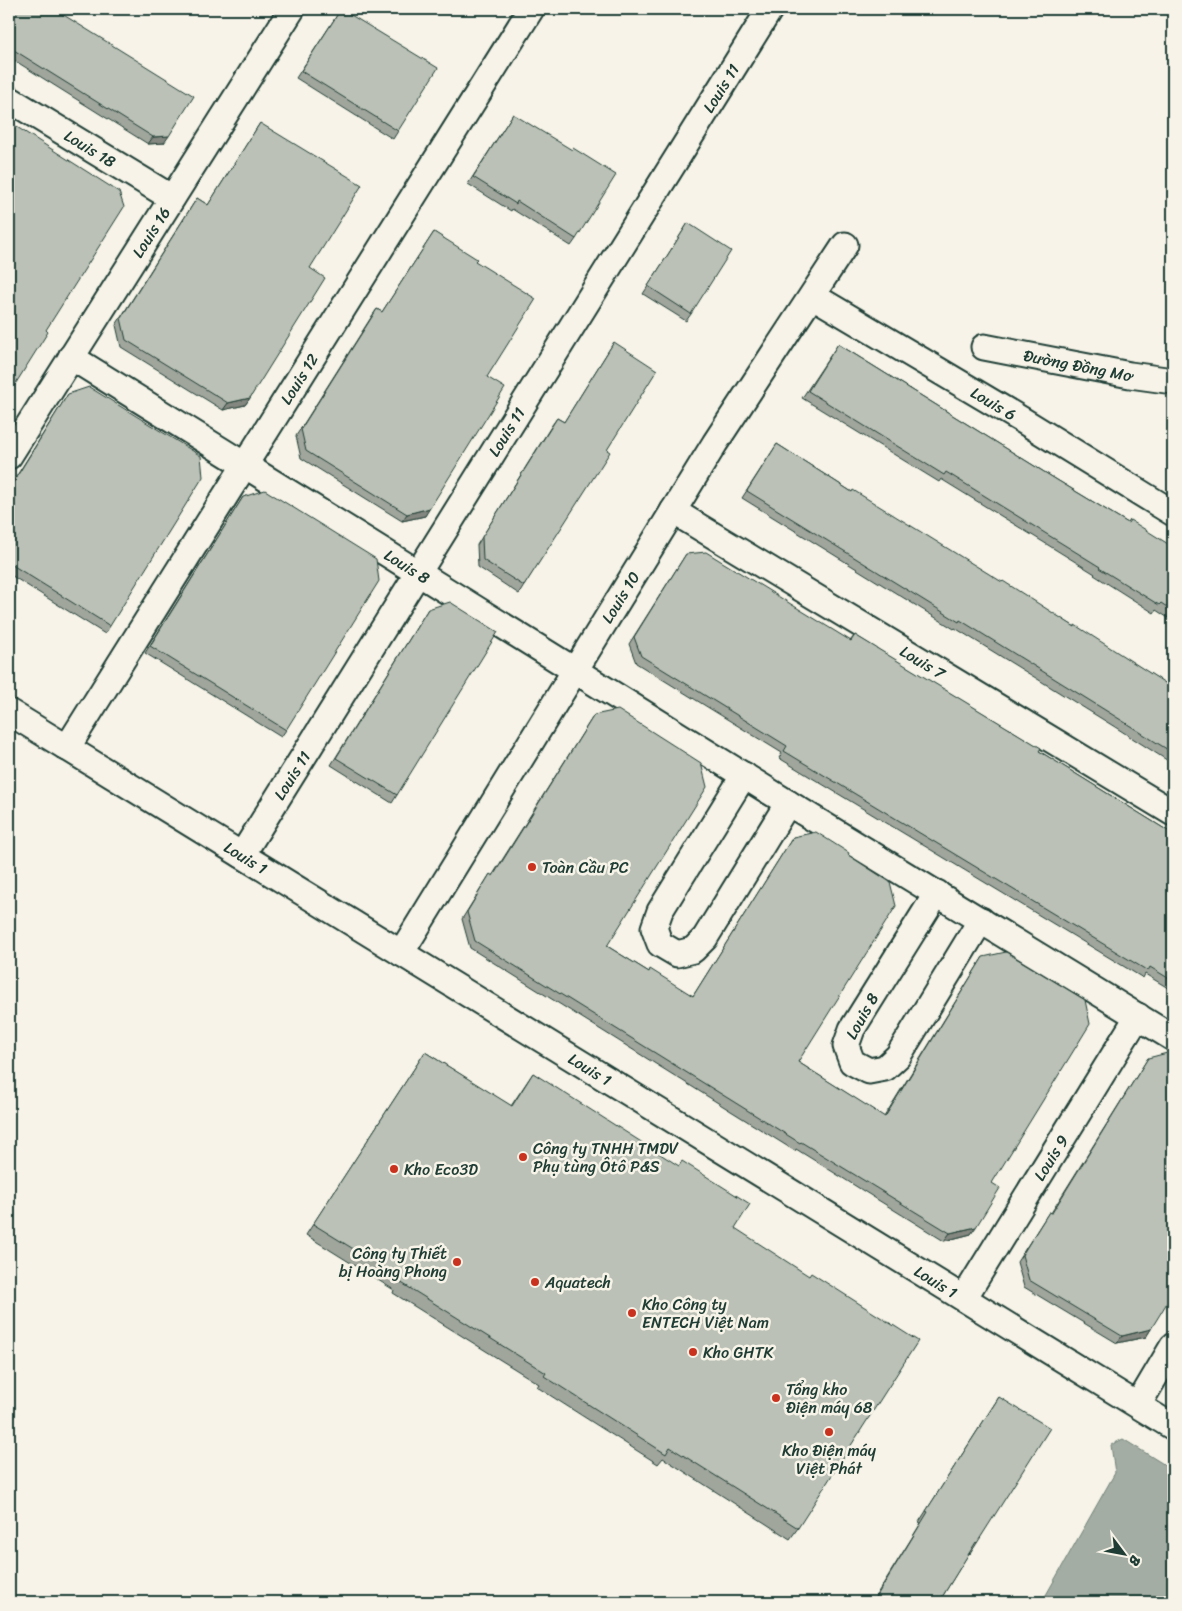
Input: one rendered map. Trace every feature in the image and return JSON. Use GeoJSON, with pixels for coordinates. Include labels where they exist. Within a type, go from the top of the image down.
{"type":"FeatureCollection","features":[{"type":"Feature","properties":{"kind":"street","name":"Louis 16"},"geometry":{"type":"LineString","coordinates":[[9,456],[292,9]]}},
{"type":"Feature","properties":{"kind":"street","name":"Louis 12"},"geometry":{"type":"LineString","coordinates":[[67,748],[531,9]]}},
{"type":"Feature","properties":{"kind":"street","name":"Louis 11"},"geometry":{"type":"LineString","coordinates":[[242,855],[770,9]]}},
{"type":"Feature","properties":{"kind":"street","name":"Louis 18"},"geometry":{"type":"LineString","coordinates":[[9,100],[172,198]]}},
{"type":"Feature","properties":{"kind":"street","name":"Louis 10"},"geometry":{"type":"LineString","coordinates":[[401,953],[715,443],[845,245]]}},
{"type":"Feature","properties":{"kind":"street","name":"Louis 6"},"geometry":{"type":"LineString","coordinates":[[812,296],[1014,415],[1173,513]]}},
{"type":"Feature","properties":{"kind":"street","name":"Đường Đồng Mơ"},"geometry":{"type":"LineString","coordinates":[[984,347],[1173,382]]}},
{"type":"Feature","properties":{"kind":"street","name":"Louis 8"},"geometry":{"type":"LineString","coordinates":[[71,357],[744,775],[1173,1038]]}},
{"type":"Feature","properties":{"kind":"street","name":"Louis 7"},"geometry":{"type":"LineString","coordinates":[[673,511],[1173,813]]}},
{"type":"Feature","properties":{"kind":"street","name":"Louis 1"},"geometry":{"type":"LineString","coordinates":[[9,712],[1173,1427]]}},
{"type":"Feature","properties":{"kind":"street"},"geometry":{"type":"LineString","coordinates":[[744,775],[660,911],[654,928],[660,944],[677,954],[693,950],[705,938],[788,802]]}},
{"type":"Feature","properties":{"kind":"street","name":"Louis 8"},"geometry":{"type":"LineString","coordinates":[[937,893],[852,1029],[846,1046],[852,1062],[869,1072],[885,1068],[898,1056],[981,920]]}},
{"type":"Feature","properties":{"kind":"street","name":"Louis 9"},"geometry":{"type":"LineString","coordinates":[[964,1298],[1138,1016]]}},
{"type":"Feature","properties":{"kind":"street"},"geometry":{"type":"LineString","coordinates":[[1138,1405],[1173,1346]]}},
{"type":"Feature","properties":{"kind":"shaded area"},"geometry":{"type":"Polygon","coordinates":[[[1123,1439],[1173,1470],[1173,1602],[1042,1602],[1115,1473],[1111,1445],[1123,1439]]]}},
{"type":"Feature","properties":{"kind":"building"},"geometry":{"type":"Polygon","coordinates":[[[9,9],[54,9],[194,96],[169,136],[153,137],[9,47],[9,9]]]}},
{"type":"Feature","properties":{"kind":"building"},"geometry":{"type":"Polygon","coordinates":[[[341,9],[438,68],[398,131],[301,71],[341,9]]]}},
{"type":"Feature","properties":{"kind":"building"},"geometry":{"type":"Polygon","coordinates":[[[513,114],[616,175],[576,239],[517,201],[516,204],[473,177],[513,114]]]}},
{"type":"Feature","properties":{"kind":"building"},"geometry":{"type":"Polygon","coordinates":[[[9,122],[119,192],[124,207],[46,330],[48,332],[9,394],[9,122]]]}},
{"type":"Feature","properties":{"kind":"building"},"geometry":{"type":"Polygon","coordinates":[[[260,123],[362,185],[310,268],[325,278],[250,398],[228,403],[126,340],[121,318],[197,198],[208,205],[260,123]]]}},
{"type":"Feature","properties":{"kind":"building"},"geometry":{"type":"Polygon","coordinates":[[[688,223],[731,251],[691,314],[648,286],[688,223]]]}},
{"type":"Feature","properties":{"kind":"building"},"geometry":{"type":"Polygon","coordinates":[[[434,232],[477,259],[475,261],[536,299],[487,377],[505,388],[430,508],[407,514],[306,451],[301,429],[377,309],[382,312],[434,232]]]}},
{"type":"Feature","properties":{"kind":"building"},"geometry":{"type":"Polygon","coordinates":[[[614,342],[657,370],[607,450],[610,452],[524,586],[483,560],[482,537],[557,418],[564,422],[614,342]]]}},
{"type":"Feature","properties":{"kind":"building"},"geometry":{"type":"Polygon","coordinates":[[[838,344],[1057,480],[1128,523],[1130,520],[1173,547],[1173,611],[1161,603],[1159,605],[946,472],[944,475],[808,391],[838,344]]]}},
{"type":"Feature","properties":{"kind":"building"},"geometry":{"type":"Polygon","coordinates":[[[89,387],[201,456],[203,477],[110,626],[9,563],[9,489],[68,394],[89,387]]]}},
{"type":"Feature","properties":{"kind":"building"},"geometry":{"type":"Polygon","coordinates":[[[777,444],[852,492],[853,490],[1075,627],[1075,625],[1173,688],[1173,753],[960,620],[959,622],[747,491],[777,444]]]}},
{"type":"Feature","properties":{"kind":"building"},"geometry":{"type":"Polygon","coordinates":[[[265,490],[376,559],[379,581],[286,730],[150,646],[243,497],[265,490]]]}},
{"type":"Feature","properties":{"kind":"building"},"geometry":{"type":"Polygon","coordinates":[[[706,552],[851,641],[855,635],[1041,748],[1039,751],[1173,834],[1173,981],[1150,967],[1148,971],[784,751],[787,746],[641,656],[634,637],[686,554],[706,552]]]}},
{"type":"Feature","properties":{"kind":"building"},"geometry":{"type":"Polygon","coordinates":[[[450,602],[498,632],[397,795],[336,758],[428,609],[450,602]]]}},
{"type":"Feature","properties":{"kind":"building"},"geometry":{"type":"Polygon","coordinates":[[[618,710],[701,763],[707,787],[607,946],[649,972],[650,969],[693,996],[793,837],[816,832],[890,882],[896,906],[798,1062],[885,1117],[983,957],[1006,952],[1085,1000],[1090,1024],[992,1183],[1000,1188],[976,1227],[950,1233],[800,1143],[475,941],[467,912],[490,874],[493,876],[594,715],[618,710]]]}},
{"type":"Feature","properties":{"kind":"building"},"geometry":{"type":"Polygon","coordinates":[[[425,1052],[512,1106],[533,1073],[679,1166],[682,1161],[750,1204],[735,1228],[809,1276],[811,1273],[918,1341],[798,1528],[670,1447],[666,1454],[544,1376],[546,1373],[400,1282],[402,1279],[313,1224],[425,1052]]]}},
{"type":"Feature","properties":{"kind":"building"},"geometry":{"type":"Polygon","coordinates":[[[1171,1052],[1173,1054],[1173,1293],[1151,1329],[1122,1336],[1029,1280],[1022,1255],[1049,1212],[1052,1213],[1148,1058],[1171,1052]]]}},
{"type":"Feature","properties":{"kind":"building"},"geometry":{"type":"Polygon","coordinates":[[[999,1397],[1050,1428],[939,1602],[873,1602],[928,1512],[926,1511],[999,1397]]]}},
{"type":"Feature","properties":{"kind":"place","name":"Toàn Cầu PC"},"geometry":{"type":"Point","coordinates":[532,867]}},
{"type":"Feature","properties":{"kind":"place","name":"Công ty TNHH TMDV Phụ tùng Ôtô P&S"},"geometry":{"type":"Point","coordinates":[523,1157]}},
{"type":"Feature","properties":{"kind":"place","name":"Kho Eco3D"},"geometry":{"type":"Point","coordinates":[394,1169]}},
{"type":"Feature","properties":{"kind":"place","name":"Công ty Thiết bị Hoàng Phong"},"geometry":{"type":"Point","coordinates":[457,1262]}},
{"type":"Feature","properties":{"kind":"place","name":"Aquatech"},"geometry":{"type":"Point","coordinates":[535,1282]}},
{"type":"Feature","properties":{"kind":"place","name":"Kho Công ty ENTECH Việt Nam"},"geometry":{"type":"Point","coordinates":[632,1313]}},
{"type":"Feature","properties":{"kind":"place","name":"Kho GHTK"},"geometry":{"type":"Point","coordinates":[693,1352]}},
{"type":"Feature","properties":{"kind":"place","name":"Tổng kho Điện máy 68"},"geometry":{"type":"Point","coordinates":[776,1398]}},
{"type":"Feature","properties":{"kind":"place","name":"Kho Điện máy Việt Phát"},"geometry":{"type":"Point","coordinates":[829,1432]}}]}
